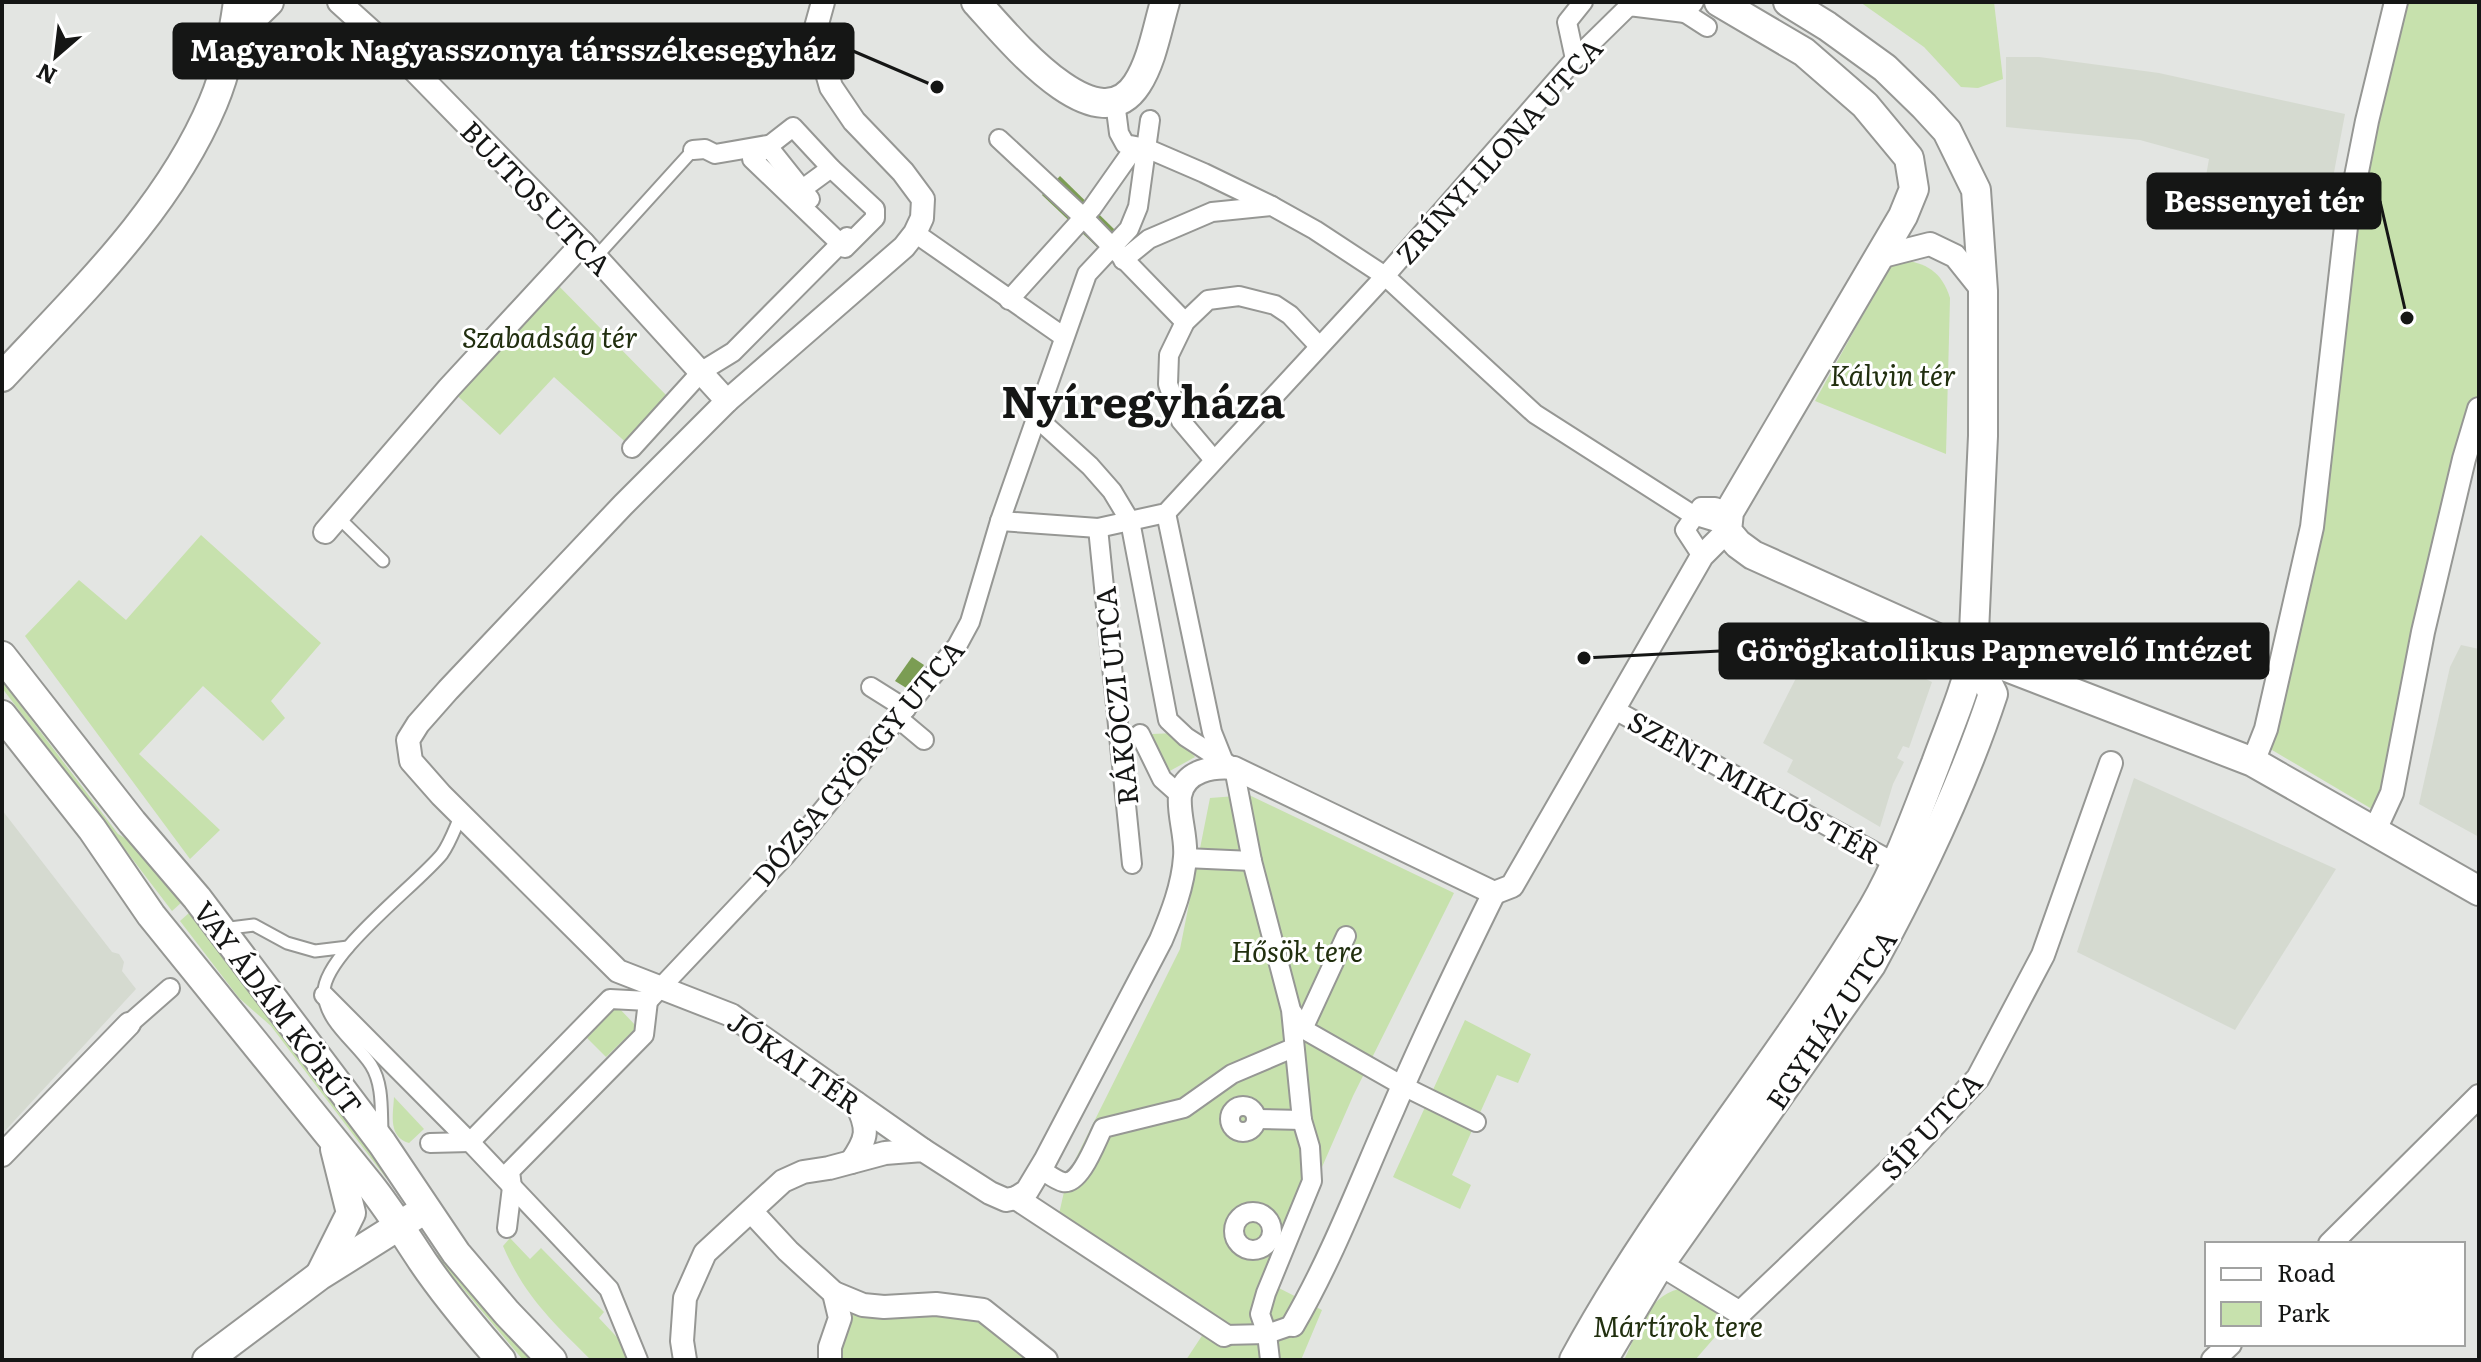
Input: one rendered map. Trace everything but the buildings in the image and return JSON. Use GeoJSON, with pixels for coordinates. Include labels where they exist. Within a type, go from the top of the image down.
{"type":"FeatureCollection","features":[{"type":"Feature","properties":{"kind":"street"},"geometry":{"type":"LineString","coordinates":[[2,377],[84,290],[145,218],[179,169],[214,100],[233,37],[238,2]]}},
{"type":"Feature","properties":{"kind":"street"},"geometry":{"type":"LineString","coordinates":[[233,37],[269,2]]}},
{"type":"Feature","properties":{"kind":"street","name":"BUJTOS UTCA"},"geometry":{"type":"LineString","coordinates":[[339,2],[412,68],[590,250],[727,401]]}},
{"type":"Feature","properties":{"kind":"street"},"geometry":{"type":"LineString","coordinates":[[727,401],[904,247],[922,218],[923,199],[903,172],[854,121],[831,87],[815,31],[823,2]]}},
{"type":"Feature","properties":{"kind":"street"},"geometry":{"type":"LineString","coordinates":[[976,2],[1053,80],[1080,99],[1115,102],[1135,87],[1147,62],[1165,2]]}},
{"type":"Feature","properties":{"kind":"street"},"geometry":{"type":"LineString","coordinates":[[1575,59],[1567,22],[1583,2]]}},
{"type":"Feature","properties":{"kind":"street"},"geometry":{"type":"LineString","coordinates":[[1229,765],[1194,774],[1180,795],[1185,858],[1173,912],[1040,1169],[1027,1191],[1016,1198],[1224,1335],[1267,1334],[1293,1325],[1361,1201],[1403,1086],[1494,893],[1512,886],[1702,556],[1727,523],[1903,216],[1914,189],[1909,158],[1865,105],[1804,52],[1713,14],[1666,2]]}},
{"type":"Feature","properties":{"kind":"street"},"geometry":{"type":"LineString","coordinates":[[1788,2],[1885,68],[1947,131],[1976,190],[1983,291]]}},
{"type":"Feature","properties":{"kind":"street"},"geometry":{"type":"LineString","coordinates":[[2253,762],[2266,729],[2312,527],[2346,227],[2367,121],[2396,2]]}},
{"type":"Feature","properties":{"kind":"street","name":"ZRÍNYI ILONA UTCA"},"geometry":{"type":"LineString","coordinates":[[1166,513],[1385,276],[1575,59],[1629,6],[1689,7]]}},
{"type":"Feature","properties":{"kind":"street"},"geometry":{"type":"LineString","coordinates":[[1115,102],[1119,133],[1125,144],[1272,206],[1385,276],[1535,414],[1693,515]]}},
{"type":"Feature","properties":{"kind":"street"},"geometry":{"type":"LineString","coordinates":[[1117,254],[1138,207],[1140,148],[1150,120]]}},
{"type":"Feature","properties":{"kind":"street"},"geometry":{"type":"LineString","coordinates":[[767,145],[843,240],[845,248],[875,218],[875,209],[793,127],[767,145],[752,159],[843,240]]}},
{"type":"Feature","properties":{"kind":"street"},"geometry":{"type":"LineString","coordinates":[[999,139],[1083,217],[1185,322]]}},
{"type":"Feature","properties":{"kind":"street"},"geometry":{"type":"LineString","coordinates":[[693,150],[705,149],[715,154],[767,145]]}},
{"type":"Feature","properties":{"kind":"street"},"geometry":{"type":"LineString","coordinates":[[1009,300],[1140,148]]}},
{"type":"Feature","properties":{"kind":"street"},"geometry":{"type":"LineString","coordinates":[[801,190],[831,168]]}},
{"type":"Feature","properties":{"kind":"street"},"geometry":{"type":"LineString","coordinates":[[1117,254],[1212,212],[1272,206]]}},
{"type":"Feature","properties":{"kind":"street"},"geometry":{"type":"LineString","coordinates":[[915,233],[1064,337]]}},
{"type":"Feature","properties":{"kind":"street"},"geometry":{"type":"LineString","coordinates":[[632,448],[702,371],[733,352],[843,240]]}},
{"type":"Feature","properties":{"kind":"street"},"geometry":{"type":"LineString","coordinates":[[1879,257],[1930,244],[1955,256],[1983,291]]}},
{"type":"Feature","properties":{"kind":"street"},"geometry":{"type":"LineString","coordinates":[[332,525],[449,388],[590,250]]}},
{"type":"Feature","properties":{"kind":"street","name":"DÓZSA GYÖRGY UTCA"},"geometry":{"type":"LineString","coordinates":[[654,994],[785,856],[957,646],[970,622],[1000,521],[1087,274],[1117,254]]}},
{"type":"Feature","properties":{"kind":"street","name":"EGYHÁZ UTCA"},"geometry":{"type":"LineString","coordinates":[[1574,1360],[1638,1254],[1874,906],[1895,863],[1967,683],[1973,654],[1983,436],[1983,291]]}},
{"type":"Feature","properties":{"kind":"street"},"geometry":{"type":"LineString","coordinates":[[1214,460],[1181,421],[1168,384],[1169,355],[1185,322],[1208,300],[1239,296],[1275,305],[1290,315],[1319,346]]}},
{"type":"Feature","properties":{"kind":"street","name":"JÓKAI TÉR"},"geometry":{"type":"LineString","coordinates":[[727,401],[623,505],[418,724],[408,740],[411,761],[441,795],[618,971],[654,994],[731,1015],[923,1150],[990,1193],[1006,1200],[1016,1198]]}},
{"type":"Feature","properties":{"kind":"street"},"geometry":{"type":"LineString","coordinates":[[2374,832],[2392,793],[2423,632],[2472,460],[2479,409]]}},
{"type":"Feature","properties":{"kind":"street"},"geometry":{"type":"LineString","coordinates":[[1036,417],[1090,466],[1112,491],[1130,521],[1168,720],[1186,737],[1229,765],[1494,893]]}},
{"type":"Feature","properties":{"kind":"street"},"geometry":{"type":"LineString","coordinates":[[1702,556],[1685,530],[1701,507],[1715,507],[1738,544],[1753,555],[1973,654],[2253,762],[2479,891]]}},
{"type":"Feature","properties":{"kind":"street"},"geometry":{"type":"LineString","coordinates":[[1000,521],[1098,528],[1166,513],[1212,732],[1229,765],[1291,1010],[1302,1120],[1310,1147],[1312,1181],[1278,1242],[1260,1314],[1267,1334],[1270,1360]]}},
{"type":"Feature","properties":{"kind":"street","name":"RÁKÓCZI UTCA"},"geometry":{"type":"LineString","coordinates":[[1098,528],[1132,864]]}},
{"type":"Feature","properties":{"kind":"street","name":"EGYHÁZ UTCA"},"geometry":{"type":"LineString","coordinates":[[1603,1360],[1660,1264],[1871,965],[1897,917],[1941,826],[1993,694],[1973,654]]}},
{"type":"Feature","properties":{"kind":"street","name":"VAY ÁDÁM KÖRÚT"},"geometry":{"type":"LineString","coordinates":[[2,656],[122,810],[221,929],[382,1143],[456,1253],[552,1360]]}},
{"type":"Feature","properties":{"kind":"street"},"geometry":{"type":"LineString","coordinates":[[871,687],[903,714],[924,740]]}},
{"type":"Feature","properties":{"kind":"street","name":"SZENT MIKLÓS TÉR"},"geometry":{"type":"LineString","coordinates":[[1615,710],[1895,863]]}},
{"type":"Feature","properties":{"kind":"street","name":"VAY ÁDÁM KÖRÚT"},"geometry":{"type":"LineString","coordinates":[[2,715],[92,829],[151,915],[332,1136],[401,1226],[422,1261],[501,1360]]}},
{"type":"Feature","properties":{"kind":"street"},"geometry":{"type":"LineString","coordinates":[[1140,734],[1162,779],[1180,795]]}},
{"type":"Feature","properties":{"kind":"street","name":"SÍP UTCA"},"geometry":{"type":"LineString","coordinates":[[1660,1264],[1740,1313],[1910,1151],[1978,1078],[2043,955],[2111,763]]}},
{"type":"Feature","properties":{"kind":"street"},"geometry":{"type":"LineString","coordinates":[[1185,858],[1252,861]]}},
{"type":"Feature","properties":{"kind":"street"},"geometry":{"type":"LineString","coordinates":[[1303,1029],[1346,936]]}},
{"type":"Feature","properties":{"kind":"street"},"geometry":{"type":"LineString","coordinates":[[2,1155],[129,1024],[170,988]]}},
{"type":"Feature","properties":{"kind":"street"},"geometry":{"type":"LineString","coordinates":[[430,1143],[470,1142],[610,999],[654,994],[644,1035],[510,1171],[512,1187],[507,1228]]}},
{"type":"Feature","properties":{"kind":"street"},"geometry":{"type":"LineString","coordinates":[[324,995],[470,1142],[609,1289],[638,1360]]}},
{"type":"Feature","properties":{"kind":"street"},"geometry":{"type":"LineString","coordinates":[[1291,1010],[1303,1029],[1403,1086],[1476,1122]]}},
{"type":"Feature","properties":{"kind":"street"},"geometry":{"type":"LineString","coordinates":[[1040,1169],[1063,1182],[1071,1182],[1078,1176],[1103,1128],[1184,1108],[1232,1074],[1293,1048]]}},
{"type":"Feature","properties":{"kind":"street"},"geometry":{"type":"LineString","coordinates":[[1232,1074],[1236,1108],[1231,1119],[1237,1129],[1249,1130],[1256,1119],[1302,1120]]}},
{"type":"Feature","properties":{"kind":"street"},"geometry":{"type":"LineString","coordinates":[[2332,1242],[2479,1096]]}},
{"type":"Feature","properties":{"kind":"street"},"geometry":{"type":"LineString","coordinates":[[851,1162],[863,1146],[866,1124],[856,1103]]}},
{"type":"Feature","properties":{"kind":"street"},"geometry":{"type":"LineString","coordinates":[[319,1276],[351,1213],[332,1136]]}},
{"type":"Feature","properties":{"kind":"street","name":"JÓKAI TÉR"},"geometry":{"type":"LineString","coordinates":[[680,1354],[685,1298],[705,1253],[783,1181],[803,1172],[885,1153],[923,1150]]}},
{"type":"Feature","properties":{"kind":"street"},"geometry":{"type":"LineString","coordinates":[[207,1360],[319,1276],[401,1226],[426,1207]]}},
{"type":"Feature","properties":{"kind":"street"},"geometry":{"type":"LineString","coordinates":[[751,1211],[788,1251],[834,1293],[863,1305],[936,1304],[983,1310],[1046,1360]]}},
{"type":"Feature","properties":{"kind":"street"},"geometry":{"type":"LineString","coordinates":[[830,1360],[830,1347],[840,1318],[834,1293]]}},
{"type":"Feature","properties":{"kind":"street"},"geometry":{"type":"LineString","coordinates":[[2213,1360],[2228,1346]]}},
{"type":"Feature","properties":{"kind":"lane"},"geometry":{"type":"LineString","coordinates":[[590,250],[693,150]]}},
{"type":"Feature","properties":{"kind":"lane"},"geometry":{"type":"LineString","coordinates":[[332,525],[383,561]]}},
{"type":"Feature","properties":{"kind":"lane"},"geometry":{"type":"LineString","coordinates":[[382,1143],[381,1092],[372,1067],[331,1017],[324,995],[325,983],[348,947],[443,853],[461,815]]}},
{"type":"Feature","properties":{"kind":"lane"},"geometry":{"type":"LineString","coordinates":[[221,929],[254,925],[287,943],[315,951],[348,947]]}},
{"type":"Feature","properties":{"kind":"shaded area"},"geometry":{"type":"Polygon","coordinates":[[[2006,57],[2039,57],[2159,73],[2345,114],[2329,199],[2206,176],[2209,159],[2140,140],[2006,127],[2006,57]]]}},
{"type":"Feature","properties":{"kind":"shaded area"},"geometry":{"type":"Polygon","coordinates":[[[1060,176],[1115,230],[1098,248],[1042,195],[1060,176]]]}},
{"type":"Feature","properties":{"kind":"shaded area"},"geometry":{"type":"Polygon","coordinates":[[[1822,627],[1932,682],[1909,748],[1903,746],[1897,758],[1904,762],[1893,784],[1880,827],[1787,772],[1793,760],[1763,743],[1822,627]]]}},
{"type":"Feature","properties":{"kind":"shaded area"},"geometry":{"type":"Polygon","coordinates":[[[2461,645],[2479,649],[2479,837],[2419,804],[2450,667],[2461,645]]]}},
{"type":"Feature","properties":{"kind":"shaded area"},"geometry":{"type":"Polygon","coordinates":[[[912,657],[924,665],[908,689],[895,681],[912,657]]]}},
{"type":"Feature","properties":{"kind":"shaded area"},"geometry":{"type":"Polygon","coordinates":[[[2134,778],[2336,869],[2235,1030],[2077,952],[2134,778]]]}},
{"type":"Feature","properties":{"kind":"shaded area"},"geometry":{"type":"Polygon","coordinates":[[[2,810],[112,952],[119,954],[124,962],[122,971],[136,989],[2,1134],[2,810]]]}},
{"type":"Feature","properties":{"kind":"green space"},"geometry":{"type":"Polygon","coordinates":[[[1860,2],[1994,2],[2003,79],[1978,88],[1961,87],[1924,47],[1860,2]]]}},
{"type":"Feature","properties":{"kind":"green space"},"geometry":{"type":"Polygon","coordinates":[[[2396,2],[2479,2],[2479,409],[2382,815],[2262,744],[2312,527],[2346,227],[2396,2]]]}},
{"type":"Feature","properties":{"kind":"green space","name":"Kálvin tér"},"geometry":{"type":"Polygon","coordinates":[[[1900,260],[1918,263],[1932,270],[1942,281],[1950,298],[1946,454],[1815,401],[1883,279],[1891,266],[1900,260]]]}},
{"type":"Feature","properties":{"kind":"green space","name":"Szabadság tér"},"geometry":{"type":"Polygon","coordinates":[[[550,277],[668,397],[632,448],[554,377],[500,435],[449,388],[550,277]]]}},
{"type":"Feature","properties":{"kind":"green space"},"geometry":{"type":"Polygon","coordinates":[[[201,535],[321,643],[271,701],[285,718],[263,741],[203,686],[139,754],[220,830],[190,859],[25,636],[79,580],[126,620],[201,535]]]}},
{"type":"Feature","properties":{"kind":"green space"},"geometry":{"type":"Polygon","coordinates":[[[2,681],[118,834],[137,845],[182,902],[172,911],[2,688],[2,681]]]}},
{"type":"Feature","properties":{"kind":"green space"},"geometry":{"type":"Polygon","coordinates":[[[1175,733],[1195,757],[1168,772],[1152,734],[1175,733]]]}},
{"type":"Feature","properties":{"kind":"green space","name":"Hősök tere"},"geometry":{"type":"Polygon","coordinates":[[[1249,795],[1454,893],[1353,1096],[1271,1284],[1322,1310],[1301,1360],[1186,1360],[1213,1319],[1059,1214],[1068,1174],[1180,949],[1210,798],[1249,795]]]}},
{"type":"Feature","properties":{"kind":"green space"},"geometry":{"type":"Polygon","coordinates":[[[189,913],[390,1178],[386,1178],[271,1026],[239,998],[180,921],[189,913]]]}},
{"type":"Feature","properties":{"kind":"green space"},"geometry":{"type":"Polygon","coordinates":[[[617,1006],[637,1027],[606,1057],[587,1038],[617,1006]]]}},
{"type":"Feature","properties":{"kind":"green space"},"geometry":{"type":"Polygon","coordinates":[[[1465,1020],[1531,1054],[1518,1083],[1497,1075],[1452,1175],[1471,1185],[1460,1209],[1393,1177],[1465,1020]]]}},
{"type":"Feature","properties":{"kind":"green space"},"geometry":{"type":"Polygon","coordinates":[[[394,1097],[424,1129],[409,1143],[395,1131],[394,1097]]]}},
{"type":"Feature","properties":{"kind":"green space"},"geometry":{"type":"Polygon","coordinates":[[[510,1238],[530,1259],[541,1248],[604,1312],[599,1318],[628,1349],[627,1360],[591,1360],[564,1333],[521,1280],[503,1246],[510,1238]]]}},
{"type":"Feature","properties":{"kind":"green space"},"geometry":{"type":"Polygon","coordinates":[[[438,1255],[530,1360],[523,1360],[438,1259],[438,1255]]]}},
{"type":"Feature","properties":{"kind":"green space","name":"Mártírok tere"},"geometry":{"type":"Polygon","coordinates":[[[1679,1289],[1696,1296],[1728,1322],[1695,1360],[1624,1360],[1644,1317],[1658,1300],[1679,1289]]]}},
{"type":"Feature","properties":{"kind":"green space"},"geometry":{"type":"Polygon","coordinates":[[[851,1310],[981,1315],[1036,1360],[834,1360],[842,1320],[851,1310]]]}},
{"type":"Feature","properties":{"kind":"place","name":"Magyarok Nagyasszonya társszékesegyház"},"geometry":{"type":"Point","coordinates":[937,87]}},
{"type":"Feature","properties":{"kind":"place","name":"Bessenyei tér"},"geometry":{"type":"Point","coordinates":[2407,318]}},
{"type":"Feature","properties":{"kind":"place","name":"Görögkatolikus Papnevelő Intézet"},"geometry":{"type":"Point","coordinates":[1584,658]}},
{"type":"Feature","properties":{"kind":"district","name":"Nyíregyháza"},"geometry":{"type":"Point","coordinates":[1143,399]}}]}
